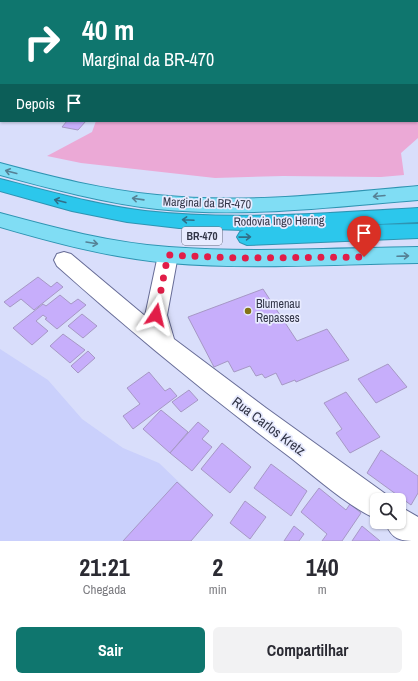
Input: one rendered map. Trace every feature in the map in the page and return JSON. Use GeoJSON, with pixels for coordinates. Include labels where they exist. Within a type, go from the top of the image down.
{"type":"FeatureCollection","features":[{"type":"Feature","properties":{"kind":"highway","name":"Rodovia Ingo Hering"},"geometry":{"type":"LineString","coordinates":[[0,185],[92,209],[145,218],[241,222],[325,220],[415,228]]}},
{"type":"Feature","properties":{"kind":"highway","name":"Rodovia Ingo Hering"},"geometry":{"type":"LineString","coordinates":[[0,199],[82,220],[131,229],[174,234],[240,237],[415,228]]}},
{"type":"Feature","properties":{"kind":"highway"},"geometry":{"type":"LineString","coordinates":[[325,220],[374,211],[418,207]]}},
{"type":"Feature","properties":{"kind":"main road","name":"Marginal da BR-470"},"geometry":{"type":"LineString","coordinates":[[0,169],[79,190],[158,202],[218,205],[290,204],[418,193]]}},
{"type":"Feature","properties":{"kind":"main road"},"geometry":{"type":"LineString","coordinates":[[0,220],[72,240],[168,255],[237,258],[418,255]]}},
{"type":"Feature","properties":{"kind":"street"},"geometry":{"type":"LineString","coordinates":[[164,344],[156,315],[168,255]]}},
{"type":"Feature","properties":{"kind":"street","name":"Rua Carlos Kretz"},"geometry":{"type":"LineString","coordinates":[[64,260],[121,311],[238,403],[370,500]]}},
{"type":"Feature","properties":{"kind":"street"},"geometry":{"type":"LineString","coordinates":[[406,526],[418,535]]}},
{"type":"Feature","properties":{"kind":"shaded area"},"geometry":{"type":"Polygon","coordinates":[[[96,122],[418,122],[418,138],[401,153],[404,175],[381,177],[283,176],[215,178],[81,163],[47,156],[92,132],[96,122]]]}},
{"type":"Feature","properties":{"kind":"shaded area"},"geometry":{"type":"Polygon","coordinates":[[[0,349],[48,380],[82,419],[123,448],[159,463],[213,515],[191,541],[0,541],[0,349]]]}},
{"type":"Feature","properties":{"kind":"building"},"geometry":{"type":"Polygon","coordinates":[[[66,122],[85,122],[78,130],[62,127],[66,122]]]}},
{"type":"Feature","properties":{"kind":"building"},"geometry":{"type":"Polygon","coordinates":[[[38,277],[51,287],[57,282],[63,287],[34,310],[21,299],[10,307],[4,302],[38,277]]]}},
{"type":"Feature","properties":{"kind":"building"},"geometry":{"type":"Polygon","coordinates":[[[263,289],[297,341],[327,329],[349,360],[296,382],[295,380],[282,385],[276,373],[265,378],[262,374],[256,376],[250,366],[234,372],[228,361],[214,367],[188,317],[263,289]]]}},
{"type":"Feature","properties":{"kind":"building"},"geometry":{"type":"Polygon","coordinates":[[[60,295],[71,304],[78,299],[86,305],[57,329],[45,319],[47,318],[43,315],[36,321],[48,331],[32,345],[13,328],[43,304],[46,306],[60,295]]]}},
{"type":"Feature","properties":{"kind":"building"},"geometry":{"type":"Polygon","coordinates":[[[82,314],[97,326],[83,338],[68,326],[82,314]]]}},
{"type":"Feature","properties":{"kind":"building"},"geometry":{"type":"Polygon","coordinates":[[[63,334],[85,350],[70,363],[50,346],[63,334]]]}},
{"type":"Feature","properties":{"kind":"building"},"geometry":{"type":"Polygon","coordinates":[[[88,351],[95,358],[78,373],[71,366],[88,351]]]}},
{"type":"Feature","properties":{"kind":"building"},"geometry":{"type":"Polygon","coordinates":[[[388,364],[407,387],[376,403],[358,379],[388,364]]]}},
{"type":"Feature","properties":{"kind":"building"},"geometry":{"type":"Polygon","coordinates":[[[149,372],[165,391],[170,388],[177,396],[133,429],[123,416],[140,404],[127,388],[149,372]]]}},
{"type":"Feature","properties":{"kind":"building"},"geometry":{"type":"Polygon","coordinates":[[[189,390],[198,400],[181,412],[172,402],[189,390]]]}},
{"type":"Feature","properties":{"kind":"building"},"geometry":{"type":"Polygon","coordinates":[[[346,392],[380,437],[350,453],[336,433],[342,429],[324,403],[346,392]]]}},
{"type":"Feature","properties":{"kind":"building"},"geometry":{"type":"Polygon","coordinates":[[[161,410],[188,432],[170,453],[143,429],[161,410]]]}},
{"type":"Feature","properties":{"kind":"building"},"geometry":{"type":"Polygon","coordinates":[[[198,422],[209,431],[202,439],[212,447],[192,471],[170,453],[198,422]]]}},
{"type":"Feature","properties":{"kind":"building"},"geometry":{"type":"Polygon","coordinates":[[[222,443],[251,467],[230,493],[201,469],[222,443]]]}},
{"type":"Feature","properties":{"kind":"building"},"geometry":{"type":"Polygon","coordinates":[[[381,450],[418,476],[418,493],[411,505],[406,501],[406,493],[394,493],[367,473],[381,450]]]}},
{"type":"Feature","properties":{"kind":"building"},"geometry":{"type":"Polygon","coordinates":[[[271,464],[307,491],[291,516],[254,488],[271,464]]]}},
{"type":"Feature","properties":{"kind":"building"},"geometry":{"type":"Polygon","coordinates":[[[177,482],[213,515],[191,541],[123,541],[177,482]]]}},
{"type":"Feature","properties":{"kind":"building"},"geometry":{"type":"Polygon","coordinates":[[[319,488],[346,510],[350,504],[361,513],[342,541],[322,541],[327,534],[301,512],[319,488]]]}},
{"type":"Feature","properties":{"kind":"building"},"geometry":{"type":"Polygon","coordinates":[[[245,501],[266,517],[250,539],[230,523],[245,501]]]}},
{"type":"Feature","properties":{"kind":"building"},"geometry":{"type":"Polygon","coordinates":[[[294,526],[304,534],[299,541],[284,541],[294,526]]]}},
{"type":"Feature","properties":{"kind":"building"},"geometry":{"type":"Polygon","coordinates":[[[362,526],[380,541],[352,541],[362,526]]]}},
{"type":"Feature","properties":{"kind":"place","name":"Blumenau Repasses"},"geometry":{"type":"Point","coordinates":[248,311]}},
{"type":"Feature","properties":{"kind":"route"},"geometry":{"type":"LineString","coordinates":[[156,315],[168,255],[237,258],[364,257]]}}]}
